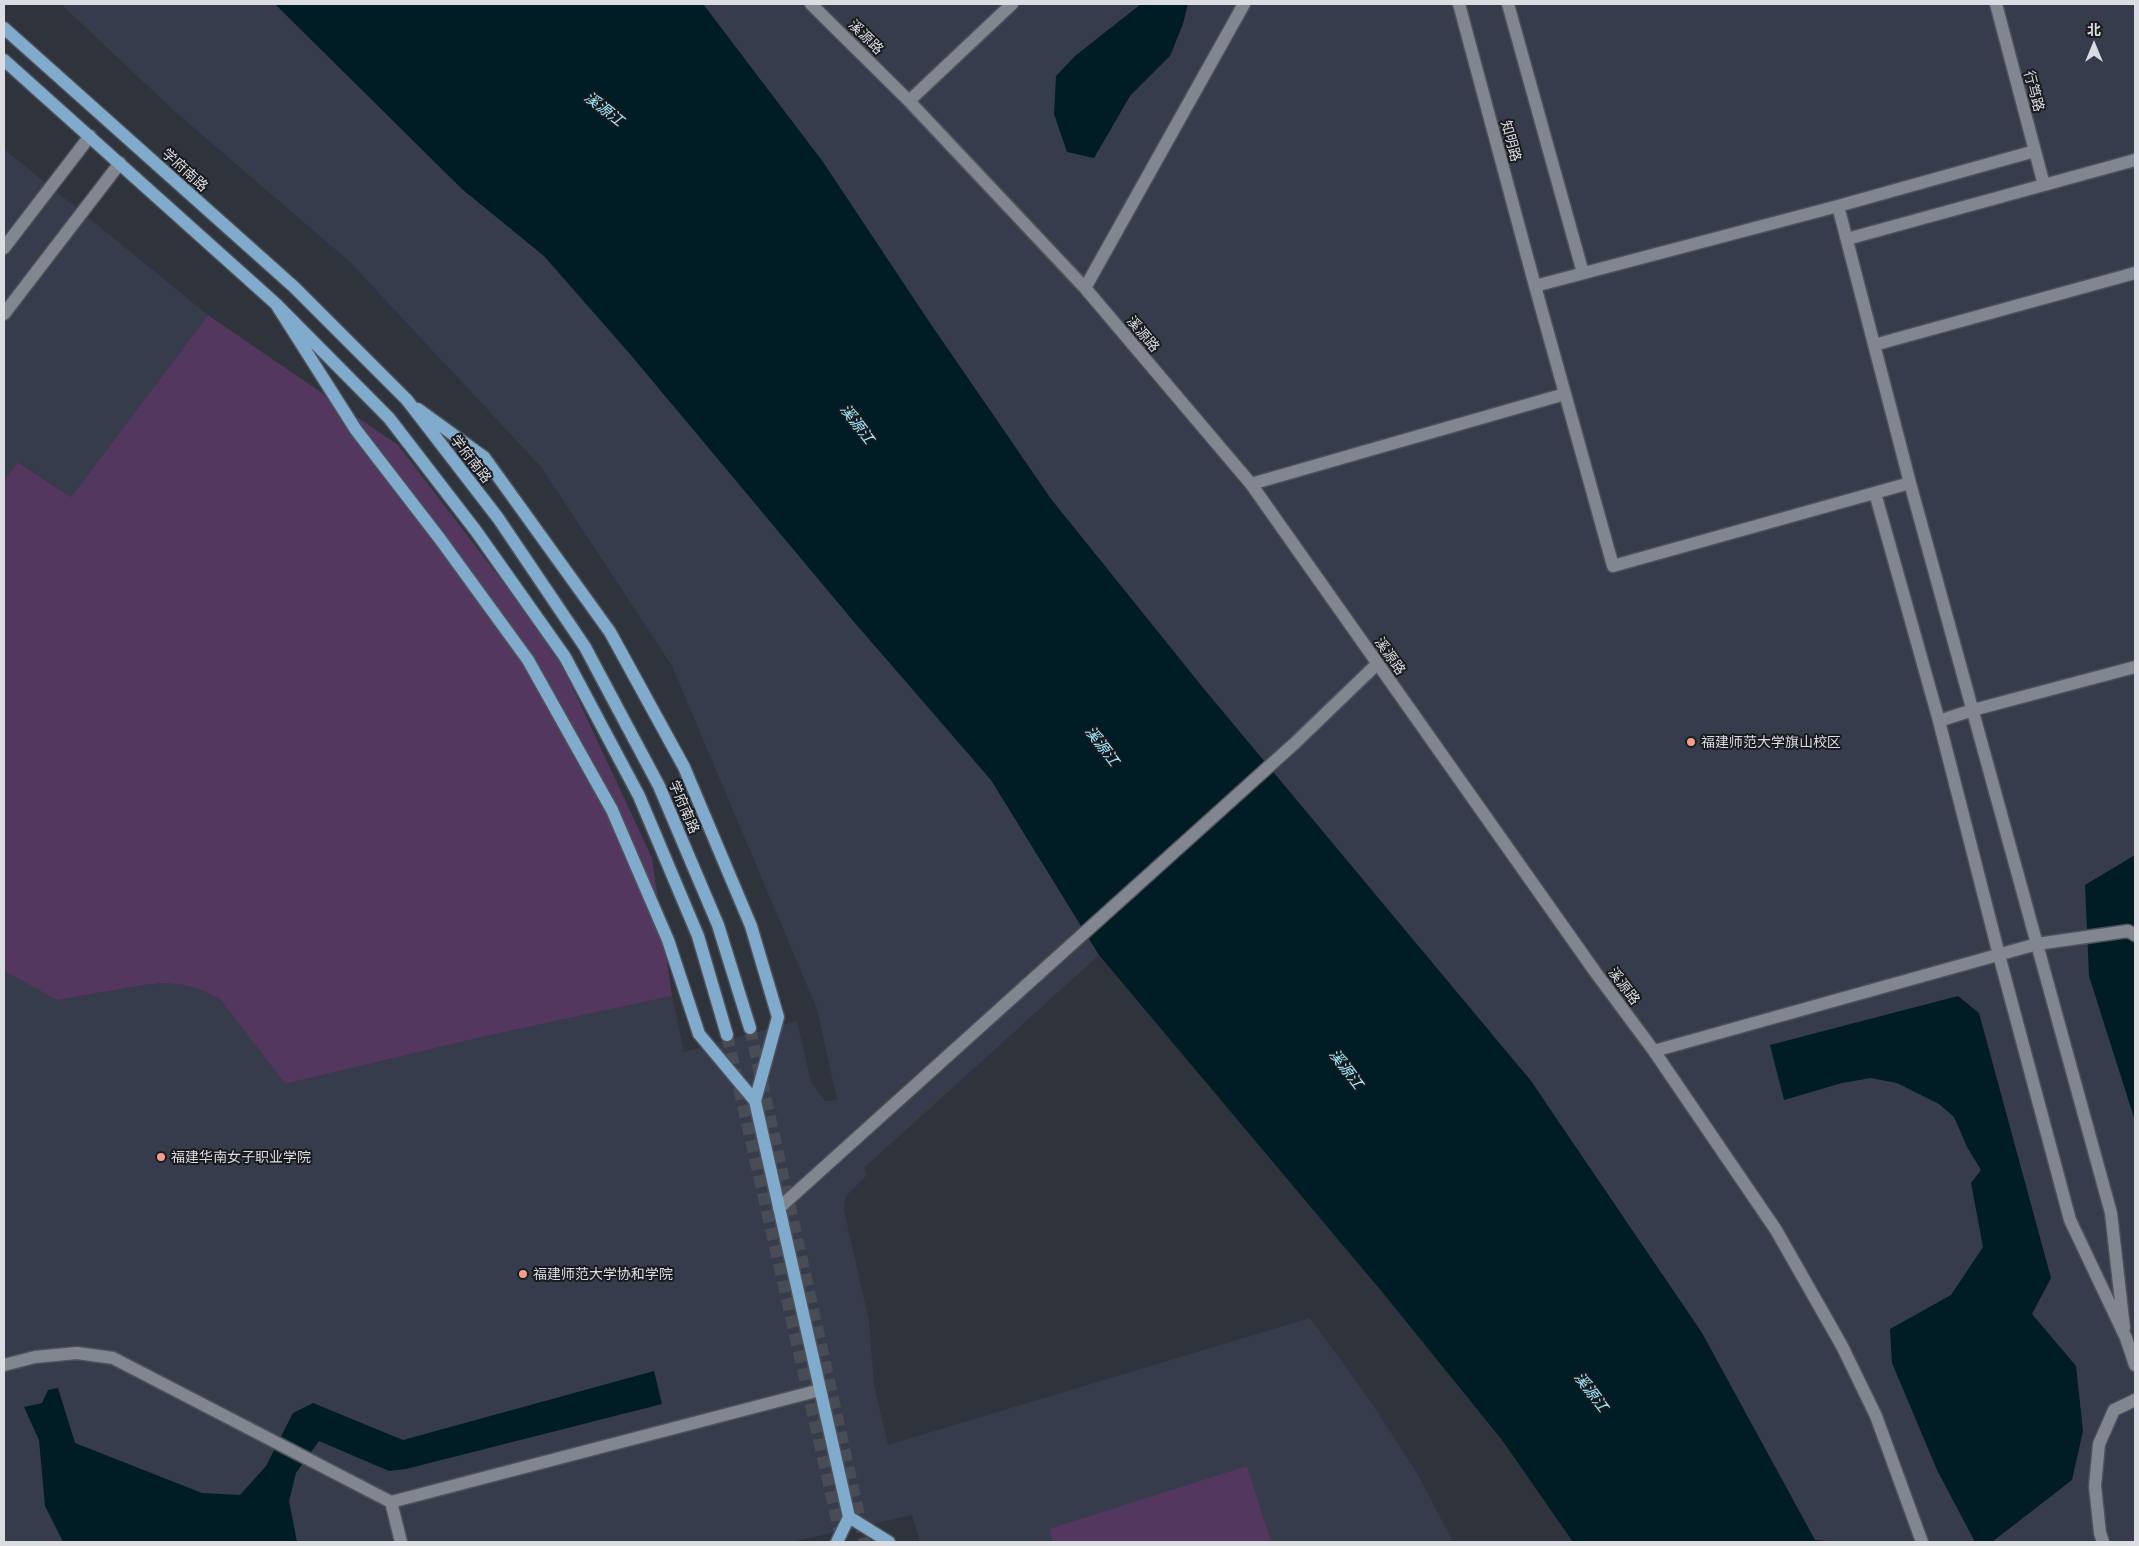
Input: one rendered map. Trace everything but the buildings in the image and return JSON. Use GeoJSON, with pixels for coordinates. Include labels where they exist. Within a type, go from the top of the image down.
{"type":"FeatureCollection","features":[{"type":"Feature","properties":{"kind":"main road","name":"学府南路"},"geometry":{"type":"LineString","coordinates":[[4,28],[294,287],[407,400],[498,518],[585,647],[659,786],[718,925],[750,1028]]}},
{"type":"Feature","properties":{"kind":"main road"},"geometry":{"type":"LineString","coordinates":[[4,60],[276,304],[388,418],[476,532],[565,657],[639,796],[698,936],[728,1034]]}},
{"type":"Feature","properties":{"kind":"main road"},"geometry":{"type":"LineString","coordinates":[[276,304],[356,430],[440,539],[528,660],[612,810],[668,940],[698,1034],[755,1101],[849,1517],[837,1542]]}},
{"type":"Feature","properties":{"kind":"main road"},"geometry":{"type":"LineString","coordinates":[[407,400],[484,457],[610,632],[684,768],[751,926],[778,1018],[755,1101]]}},
{"type":"Feature","properties":{"kind":"main road"},"geometry":{"type":"LineString","coordinates":[[849,1517],[889,1542]]}},
{"type":"Feature","properties":{"kind":"street","name":"溪源路"},"geometry":{"type":"LineString","coordinates":[[811,4],[909,101],[1085,288],[1251,484],[1596,974],[1654,1050],[1776,1230],[1842,1346],[1876,1416],[1922,1542]]}},
{"type":"Feature","properties":{"kind":"street"},"geometry":{"type":"LineString","coordinates":[[909,101],[1012,4]]}},
{"type":"Feature","properties":{"kind":"street"},"geometry":{"type":"LineString","coordinates":[[1085,288],[1244,4]]}},
{"type":"Feature","properties":{"kind":"street","name":"知明路"},"geometry":{"type":"LineString","coordinates":[[1459,4],[1534,286],[1613,566],[1875,492]]}},
{"type":"Feature","properties":{"kind":"street"},"geometry":{"type":"LineString","coordinates":[[1508,4],[1583,273]]}},
{"type":"Feature","properties":{"kind":"street","name":"行笃路"},"geometry":{"type":"LineString","coordinates":[[1996,4],[2044,185]]}},
{"type":"Feature","properties":{"kind":"street"},"geometry":{"type":"LineString","coordinates":[[4,248],[90,136]]}},
{"type":"Feature","properties":{"kind":"street"},"geometry":{"type":"LineString","coordinates":[[1534,286],[1838,206],[2035,151]]}},
{"type":"Feature","properties":{"kind":"street"},"geometry":{"type":"LineString","coordinates":[[1847,239],[2135,160]]}},
{"type":"Feature","properties":{"kind":"street"},"geometry":{"type":"LineString","coordinates":[[4,314],[120,163]]}},
{"type":"Feature","properties":{"kind":"street"},"geometry":{"type":"LineString","coordinates":[[1838,206],[1910,483],[2111,1212],[2135,1365]]}},
{"type":"Feature","properties":{"kind":"street"},"geometry":{"type":"LineString","coordinates":[[1874,345],[2135,274]]}},
{"type":"Feature","properties":{"kind":"street"},"geometry":{"type":"LineString","coordinates":[[1251,484],[1565,394]]}},
{"type":"Feature","properties":{"kind":"street"},"geometry":{"type":"LineString","coordinates":[[1910,483],[1875,492],[1939,721],[2070,1220],[2130,1337]]}},
{"type":"Feature","properties":{"kind":"street"},"geometry":{"type":"LineString","coordinates":[[779,1208],[1295,743],[1377,664]]}},
{"type":"Feature","properties":{"kind":"street"},"geometry":{"type":"LineString","coordinates":[[1939,721],[1973,710],[2135,667]]}},
{"type":"Feature","properties":{"kind":"street"},"geometry":{"type":"LineString","coordinates":[[1654,1050],[2037,944],[2128,931],[2135,935]]}},
{"type":"Feature","properties":{"kind":"street"},"geometry":{"type":"LineString","coordinates":[[4,1365],[35,1357],[77,1353],[113,1358],[391,1502],[820,1390]]}},
{"type":"Feature","properties":{"kind":"street"},"geometry":{"type":"LineString","coordinates":[[2103,1542],[2100,1533],[2095,1486],[2099,1444],[2114,1410],[2135,1400]]}},
{"type":"Feature","properties":{"kind":"street"},"geometry":{"type":"LineString","coordinates":[[391,1502],[401,1542]]}},
{"type":"Feature","properties":{"kind":"shaded area"},"geometry":{"type":"Polygon","coordinates":[[[61,4],[275,4],[462,189],[544,256],[630,354],[855,623],[991,780],[1099,955],[864,1168],[867,1175],[846,1196],[844,1210],[869,1321],[874,1385],[888,1445],[1310,1318],[1371,1402],[1417,1473],[1453,1542],[920,1542],[912,1515],[791,1542],[4,1542],[4,971],[57,1000],[165,983],[184,985],[205,991],[221,1000],[285,1084],[482,1037],[672,996],[684,1052],[797,1021],[811,1082],[825,1101],[837,1100],[817,1009],[672,666],[542,468],[350,262],[171,108],[61,4]]]}},
{"type":"Feature","properties":{"kind":"shaded area","name":"福建师范大学旗山校区"},"geometry":{"type":"Polygon","coordinates":[[[703,4],[2135,4],[2135,1542],[1837,1542],[1815,1540],[1702,1333],[1531,1081],[1204,689],[1051,499],[930,323],[823,162],[703,4]]]}},
{"type":"Feature","properties":{"kind":"shaded area"},"geometry":{"type":"Polygon","coordinates":[[[4,149],[208,315],[71,497],[19,462],[4,481],[4,149]]]}},
{"type":"Feature","properties":{"kind":"shaded area"},"geometry":{"type":"Polygon","coordinates":[[[208,315],[398,445],[555,650],[652,858],[672,996],[482,1037],[285,1084],[221,1000],[205,991],[184,985],[164,983],[57,1000],[4,971],[4,481],[18,462],[71,497],[208,315]]]}},
{"type":"Feature","properties":{"kind":"shaded area"},"geometry":{"type":"Polygon","coordinates":[[[1247,1466],[1271,1542],[1053,1542],[1049,1529],[1247,1466]]]}},
{"type":"Feature","properties":{"kind":"water","name":"溪源江"},"geometry":{"type":"Polygon","coordinates":[[[275,4],[703,4],[823,162],[930,323],[1051,499],[1204,689],[1531,1081],[1702,1333],[1815,1540],[1837,1542],[1573,1542],[1502,1440],[1383,1293],[1099,955],[991,780],[855,623],[630,354],[544,256],[462,189],[275,4]]]}},
{"type":"Feature","properties":{"kind":"water"},"geometry":{"type":"Polygon","coordinates":[[[1141,4],[1188,4],[1183,24],[1170,56],[1130,96],[1094,158],[1067,152],[1054,114],[1056,76],[1075,56],[1141,4]]]}},
{"type":"Feature","properties":{"kind":"water"},"geometry":{"type":"Polygon","coordinates":[[[2135,855],[2135,1121],[2089,976],[2085,885],[2135,855]]]}},
{"type":"Feature","properties":{"kind":"water"},"geometry":{"type":"Polygon","coordinates":[[[1958,996],[1979,1013],[2051,1278],[2032,1314],[2076,1366],[2083,1431],[2072,1480],[1992,1542],[1975,1542],[1937,1470],[1892,1363],[1890,1329],[1951,1295],[1983,1247],[1971,1183],[1981,1170],[1967,1147],[1954,1117],[1939,1104],[1897,1083],[1871,1078],[1842,1083],[1784,1100],[1770,1045],[1958,996]]]}},
{"type":"Feature","properties":{"kind":"water"},"geometry":{"type":"Polygon","coordinates":[[[654,1371],[662,1404],[406,1469],[389,1471],[319,1441],[296,1473],[289,1501],[297,1542],[63,1542],[45,1506],[39,1440],[24,1407],[42,1403],[48,1390],[58,1388],[75,1443],[202,1493],[240,1495],[266,1466],[293,1413],[313,1403],[403,1440],[654,1371]]]}},
{"type":"Feature","properties":{"kind":"tunnel"},"geometry":{"type":"LineString","coordinates":[[750,1028],[865,1542]]}},
{"type":"Feature","properties":{"kind":"tunnel"},"geometry":{"type":"LineString","coordinates":[[727,1035],[842,1542]]}},
{"type":"Feature","properties":{"kind":"place","name":"福建师范大学旗山校区"},"geometry":{"type":"Point","coordinates":[1691,742]}},
{"type":"Feature","properties":{"kind":"place","name":"福建华南女子职业学院"},"geometry":{"type":"Point","coordinates":[161,1157]}},
{"type":"Feature","properties":{"kind":"place","name":"福建师范大学协和学院"},"geometry":{"type":"Point","coordinates":[523,1274]}}]}
